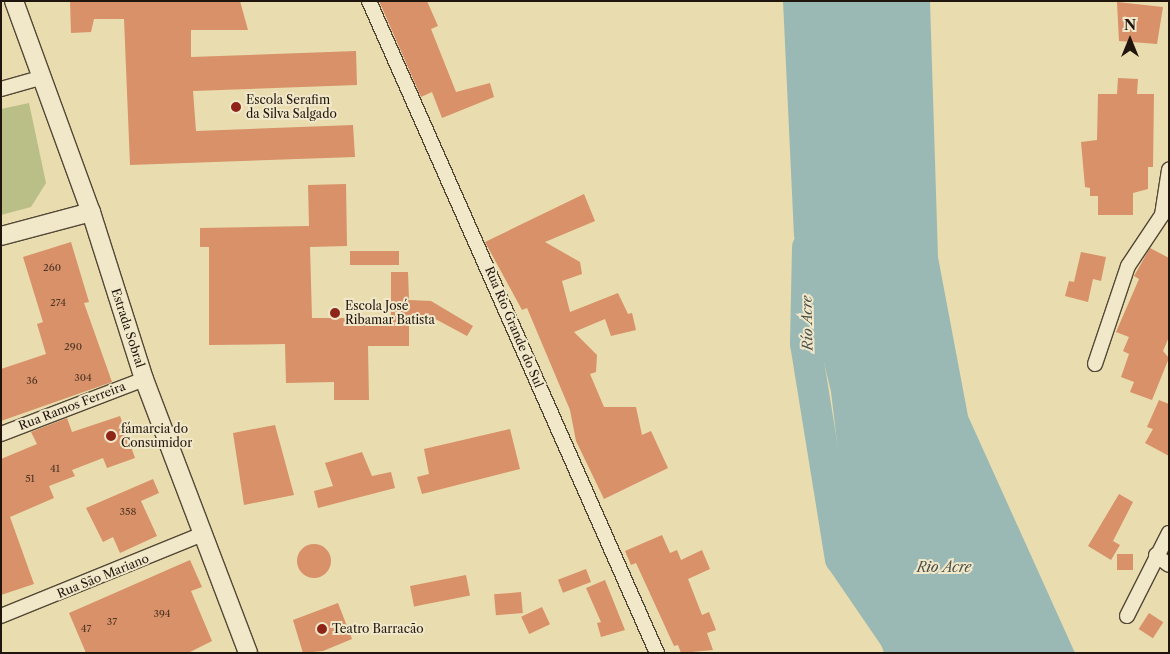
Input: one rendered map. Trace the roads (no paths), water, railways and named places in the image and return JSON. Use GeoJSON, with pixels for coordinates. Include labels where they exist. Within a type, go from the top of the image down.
{"type":"FeatureCollection","features":[{"type":"Feature","properties":{"kind":"street","name":"Estrada Sobral"},"geometry":{"type":"LineString","coordinates":[[14,1],[91,212],[144,379],[248,653]]}},
{"type":"Feature","properties":{"kind":"street","name":"Rua Rio Grande do Sul"},"geometry":{"type":"LineString","coordinates":[[368,1],[657,653]]}},
{"type":"Feature","properties":{"kind":"street"},"geometry":{"type":"LineString","coordinates":[[1,89],[42,77]]}},
{"type":"Feature","properties":{"kind":"street"},"geometry":{"type":"LineString","coordinates":[[1094,364],[1128,266],[1165,217],[1169,170]]}},
{"type":"Feature","properties":{"kind":"street"},"geometry":{"type":"LineString","coordinates":[[1,236],[91,212]]}},
{"type":"Feature","properties":{"kind":"street","name":"Rua Ramos Ferreira"},"geometry":{"type":"LineString","coordinates":[[1,434],[144,379]]}},
{"type":"Feature","properties":{"kind":"street","name":"Rua São Mariano"},"geometry":{"type":"LineString","coordinates":[[1,616],[203,534]]}},
{"type":"Feature","properties":{"kind":"street"},"geometry":{"type":"LineString","coordinates":[[1127,616],[1156,555],[1169,534]]}},
{"type":"Feature","properties":{"kind":"street"},"geometry":{"type":"LineString","coordinates":[[1156,555],[1169,565]]}},
{"type":"Feature","properties":{"kind":"water","name":"Rio Acre"},"geometry":{"type":"Polygon","coordinates":[[[783,1],[930,1],[938,257],[968,416],[1075,653],[884,653],[850,550],[831,392],[794,236],[783,1]]]}},
{"type":"Feature","properties":{"kind":"waterway","name":"Río Acre"},"geometry":{"type":"LineString","coordinates":[[807,247],[805,343],[840,558],[905,653]]}},
{"type":"Feature","properties":{"kind":"place","name":"Escola Serafim da Silva Salgado"},"geometry":{"type":"Point","coordinates":[236,107]}},
{"type":"Feature","properties":{"kind":"place","name":"Escola José Ribamar Batista"},"geometry":{"type":"Point","coordinates":[335,313]}},
{"type":"Feature","properties":{"kind":"place","name":"fámarcia do Consumidor"},"geometry":{"type":"Point","coordinates":[111,436]}},
{"type":"Feature","properties":{"kind":"place","name":"Teatro Barracão"},"geometry":{"type":"Point","coordinates":[322,629]}}]}
